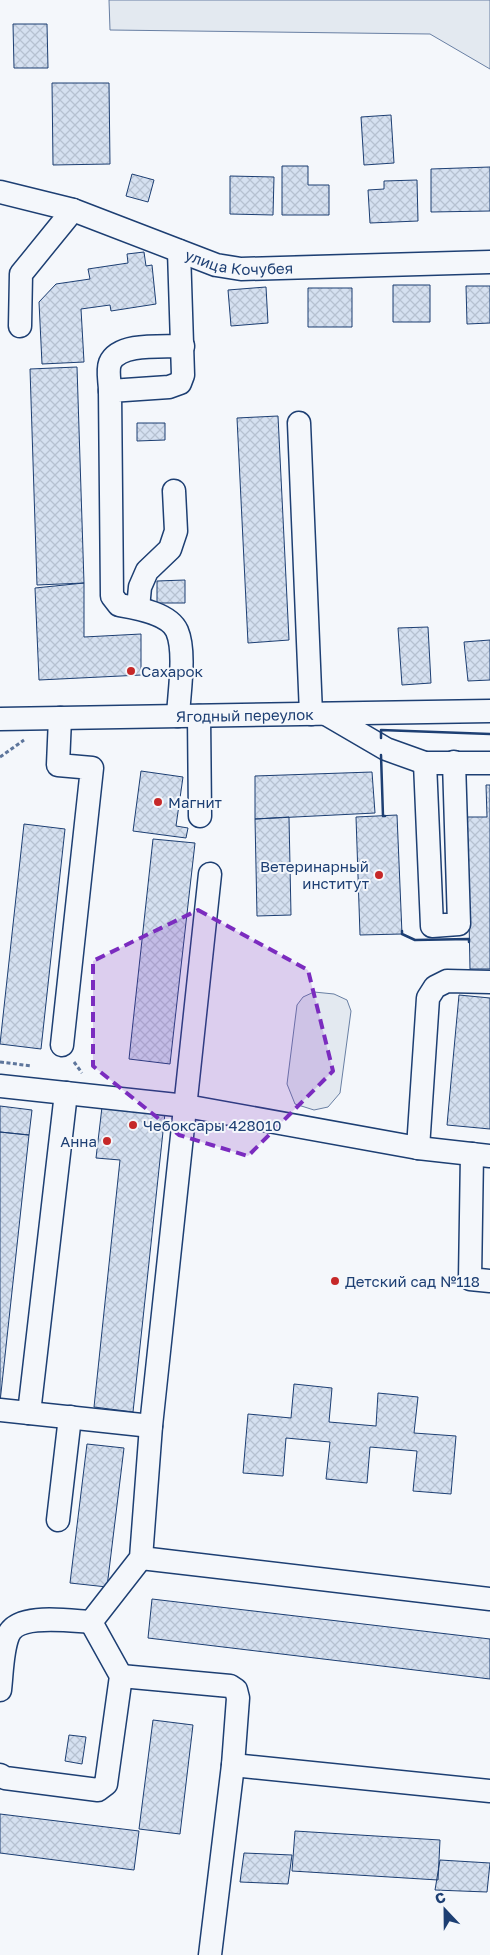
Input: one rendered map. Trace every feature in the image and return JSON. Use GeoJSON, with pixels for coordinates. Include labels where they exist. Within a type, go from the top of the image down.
{"type":"FeatureCollection","features":[{"type":"Feature","properties":{"kind":"street","name":"улица Кочубея"},"geometry":{"type":"LineString","coordinates":[[0,192],[73,210],[216,265],[241,269],[490,262]]}},
{"type":"Feature","properties":{"kind":"street"},"geometry":{"type":"LineString","coordinates":[[20,326],[21,274],[73,210]]}},
{"type":"Feature","properties":{"kind":"street"},"geometry":{"type":"LineString","coordinates":[[110,391],[169,387],[180,383],[184,375],[179,251]]}},
{"type":"Feature","properties":{"kind":"street"},"geometry":{"type":"LineString","coordinates":[[183,346],[127,349],[115,354],[109,365],[112,596],[119,605],[138,608],[165,619],[177,630],[200,816]]}},
{"type":"Feature","properties":{"kind":"street"},"geometry":{"type":"LineString","coordinates":[[298,423],[318,714],[386,750],[426,763],[490,763]]}},
{"type":"Feature","properties":{"kind":"street"},"geometry":{"type":"LineString","coordinates":[[138,608],[140,587],[147,571],[170,549],[176,531],[174,491]]}},
{"type":"Feature","properties":{"kind":"street","name":"Ягодный переулок"},"geometry":{"type":"LineString","coordinates":[[0,719],[490,711]]}},
{"type":"Feature","properties":{"kind":"street"},"geometry":{"type":"LineString","coordinates":[[60,718],[58,765],[92,768],[62,1045]]}},
{"type":"Feature","properties":{"kind":"street"},"geometry":{"type":"LineString","coordinates":[[426,763],[432,926],[459,924],[454,762]]}},
{"type":"Feature","properties":{"kind":"street"},"geometry":{"type":"LineString","coordinates":[[91,1622],[140,1558],[151,1426],[210,874]]}},
{"type":"Feature","properties":{"kind":"street"},"geometry":{"type":"LineString","coordinates":[[418,1148],[428,998],[434,987],[447,981],[490,982]]}},
{"type":"Feature","properties":{"kind":"street"},"geometry":{"type":"LineString","coordinates":[[0,1086],[186,1106],[418,1148],[481,1155],[481,1185],[470,1280],[490,1281]]}},
{"type":"Feature","properties":{"kind":"street"},"geometry":{"type":"LineString","coordinates":[[29,1413],[66,1093]]}},
{"type":"Feature","properties":{"kind":"street"},"geometry":{"type":"LineString","coordinates":[[0,1410],[151,1426]]}},
{"type":"Feature","properties":{"kind":"street"},"geometry":{"type":"LineString","coordinates":[[58,1520],[70,1417]]}},
{"type":"Feature","properties":{"kind":"street"},"geometry":{"type":"LineString","coordinates":[[140,1558],[489,1593]]}},
{"type":"Feature","properties":{"kind":"street"},"geometry":{"type":"LineString","coordinates":[[0,1690],[8,1635],[18,1624],[34,1620],[91,1622]]}},
{"type":"Feature","properties":{"kind":"street"},"geometry":{"type":"LineString","coordinates":[[0,1775],[5,1778],[98,1790],[106,1784],[121,1676],[91,1622]]}},
{"type":"Feature","properties":{"kind":"street"},"geometry":{"type":"LineString","coordinates":[[121,1676],[230,1686],[236,1690],[238,1698],[233,1765],[210,1955]]}},
{"type":"Feature","properties":{"kind":"street"},"geometry":{"type":"LineString","coordinates":[[233,1765],[490,1791]]}},
{"type":"Feature","properties":{"kind":"path"},"geometry":{"type":"LineString","coordinates":[[0,757],[24,740],[32,738]]}},
{"type":"Feature","properties":{"kind":"path"},"geometry":{"type":"LineString","coordinates":[[62,1045],[98,1097]]}},
{"type":"Feature","properties":{"kind":"highlighted area"},"geometry":{"type":"Polygon","coordinates":[[[198,910],[308,970],[333,1071],[248,1156],[179,1135],[93,1066],[93,961],[198,910]]]}},
{"type":"Feature","properties":{"kind":"shaded area"},"geometry":{"type":"Polygon","coordinates":[[[109,0],[490,0],[490,69],[430,34],[110,30],[109,0]]]}},
{"type":"Feature","properties":{"kind":"shaded area"},"geometry":{"type":"Polygon","coordinates":[[[314,992],[334,994],[347,1000],[351,1011],[340,1093],[328,1107],[314,1110],[295,1104],[287,1084],[297,1005],[303,997],[314,992]]]}},
{"type":"Feature","properties":{"kind":"building"},"geometry":{"type":"Polygon","coordinates":[[[13,24],[47,24],[48,68],[14,68],[13,24]]]}},
{"type":"Feature","properties":{"kind":"building"},"geometry":{"type":"Polygon","coordinates":[[[52,83],[109,83],[110,164],[53,165],[52,83]]]}},
{"type":"Feature","properties":{"kind":"building"},"geometry":{"type":"Polygon","coordinates":[[[391,115],[394,163],[364,165],[361,117],[391,115]]]}},
{"type":"Feature","properties":{"kind":"building"},"geometry":{"type":"Polygon","coordinates":[[[282,166],[308,166],[308,185],[329,185],[329,215],[282,215],[282,166]]]}},
{"type":"Feature","properties":{"kind":"building"},"geometry":{"type":"Polygon","coordinates":[[[490,167],[490,211],[431,212],[431,169],[490,167]]]}},
{"type":"Feature","properties":{"kind":"building"},"geometry":{"type":"Polygon","coordinates":[[[132,174],[154,180],[148,202],[126,196],[132,174]]]}},
{"type":"Feature","properties":{"kind":"building"},"geometry":{"type":"Polygon","coordinates":[[[230,176],[274,177],[273,215],[230,214],[230,176]]]}},
{"type":"Feature","properties":{"kind":"building"},"geometry":{"type":"Polygon","coordinates":[[[417,180],[418,221],[370,223],[368,190],[384,189],[384,181],[417,180]]]}},
{"type":"Feature","properties":{"kind":"building"},"geometry":{"type":"Polygon","coordinates":[[[144,252],[146,266],[152,265],[156,304],[111,311],[110,305],[81,309],[84,362],[42,364],[39,302],[56,284],[90,279],[88,269],[128,263],[127,254],[144,252]]]}},
{"type":"Feature","properties":{"kind":"building"},"geometry":{"type":"Polygon","coordinates":[[[393,285],[430,285],[430,322],[393,322],[393,285]]]}},
{"type":"Feature","properties":{"kind":"building"},"geometry":{"type":"Polygon","coordinates":[[[466,286],[490,286],[490,323],[467,324],[466,286]]]}},
{"type":"Feature","properties":{"kind":"building"},"geometry":{"type":"Polygon","coordinates":[[[266,287],[268,323],[231,326],[228,290],[266,287]]]}},
{"type":"Feature","properties":{"kind":"building"},"geometry":{"type":"Polygon","coordinates":[[[308,288],[352,288],[352,327],[308,327],[308,288]]]}},
{"type":"Feature","properties":{"kind":"building"},"geometry":{"type":"Polygon","coordinates":[[[77,367],[84,583],[37,585],[30,369],[77,367]]]}},
{"type":"Feature","properties":{"kind":"building"},"geometry":{"type":"Polygon","coordinates":[[[278,416],[289,640],[248,643],[237,418],[278,416]]]}},
{"type":"Feature","properties":{"kind":"building"},"geometry":{"type":"Polygon","coordinates":[[[137,423],[165,423],[165,440],[137,441],[137,423]]]}},
{"type":"Feature","properties":{"kind":"building"},"geometry":{"type":"Polygon","coordinates":[[[185,580],[185,603],[157,603],[157,581],[185,580]]]}},
{"type":"Feature","properties":{"kind":"building"},"geometry":{"type":"Polygon","coordinates":[[[84,583],[84,637],[141,634],[141,675],[39,680],[35,588],[84,583]]]}},
{"type":"Feature","properties":{"kind":"building"},"geometry":{"type":"Polygon","coordinates":[[[428,627],[431,683],[402,685],[398,628],[428,627]]]}},
{"type":"Feature","properties":{"kind":"building"},"geometry":{"type":"Polygon","coordinates":[[[490,640],[490,680],[468,681],[464,642],[490,640]]]}},
{"type":"Feature","properties":{"kind":"building","name":"Магнит"},"geometry":{"type":"Polygon","coordinates":[[[141,771],[183,777],[176,826],[188,828],[186,838],[133,831],[141,771]]]}},
{"type":"Feature","properties":{"kind":"building"},"geometry":{"type":"Polygon","coordinates":[[[372,772],[375,813],[255,819],[255,776],[372,772]]]}},
{"type":"Feature","properties":{"kind":"building"},"geometry":{"type":"Polygon","coordinates":[[[486,785],[490,785],[490,969],[470,969],[467,817],[487,817],[486,785]]]}},
{"type":"Feature","properties":{"kind":"building","name":"Ветеринарный институт"},"geometry":{"type":"Polygon","coordinates":[[[397,815],[402,934],[360,935],[356,817],[397,815]]]}},
{"type":"Feature","properties":{"kind":"building"},"geometry":{"type":"Polygon","coordinates":[[[289,817],[291,915],[257,916],[255,819],[289,817]]]}},
{"type":"Feature","properties":{"kind":"building"},"geometry":{"type":"Polygon","coordinates":[[[24,824],[65,829],[41,1049],[0,1044],[24,824]]]}},
{"type":"Feature","properties":{"kind":"building"},"geometry":{"type":"Polygon","coordinates":[[[153,839],[195,843],[170,1064],[129,1059],[153,839]]]}},
{"type":"Feature","properties":{"kind":"building"},"geometry":{"type":"Polygon","coordinates":[[[459,995],[490,998],[490,1129],[447,1125],[459,995]]]}},
{"type":"Feature","properties":{"kind":"building"},"geometry":{"type":"Polygon","coordinates":[[[0,1106],[32,1110],[29,1135],[0,1132],[0,1106]]]}},
{"type":"Feature","properties":{"kind":"building"},"geometry":{"type":"Polygon","coordinates":[[[102,1107],[165,1113],[133,1412],[94,1407],[120,1160],[96,1158],[102,1107]]]}},
{"type":"Feature","properties":{"kind":"building"},"geometry":{"type":"Polygon","coordinates":[[[0,1132],[29,1135],[0,1402],[0,1132]]]}},
{"type":"Feature","properties":{"kind":"building"},"geometry":{"type":"Polygon","coordinates":[[[294,1384],[332,1388],[329,1422],[376,1426],[378,1393],[418,1397],[414,1433],[456,1436],[451,1494],[413,1491],[417,1451],[370,1447],[367,1483],[326,1479],[330,1442],[286,1438],[283,1476],[243,1473],[248,1414],[291,1418],[294,1384]]]}},
{"type":"Feature","properties":{"kind":"building"},"geometry":{"type":"Polygon","coordinates":[[[87,1444],[124,1448],[107,1587],[70,1583],[87,1444]]]}},
{"type":"Feature","properties":{"kind":"building"},"geometry":{"type":"Polygon","coordinates":[[[152,1599],[490,1639],[490,1679],[148,1638],[152,1599]]]}},
{"type":"Feature","properties":{"kind":"building"},"geometry":{"type":"Polygon","coordinates":[[[153,1720],[193,1725],[180,1834],[139,1829],[153,1720]]]}},
{"type":"Feature","properties":{"kind":"building"},"geometry":{"type":"Polygon","coordinates":[[[69,1735],[86,1737],[82,1764],[65,1761],[69,1735]]]}},
{"type":"Feature","properties":{"kind":"building"},"geometry":{"type":"Polygon","coordinates":[[[0,1814],[139,1831],[134,1870],[0,1853],[0,1814]]]}},
{"type":"Feature","properties":{"kind":"building"},"geometry":{"type":"Polygon","coordinates":[[[295,1831],[440,1840],[438,1880],[292,1871],[295,1831]]]}},
{"type":"Feature","properties":{"kind":"building"},"geometry":{"type":"Polygon","coordinates":[[[244,1853],[292,1855],[288,1884],[240,1882],[244,1853]]]}},
{"type":"Feature","properties":{"kind":"building"},"geometry":{"type":"Polygon","coordinates":[[[440,1860],[490,1863],[487,1892],[435,1890],[440,1860]]]}},
{"type":"Feature","properties":{"kind":"wall"},"geometry":{"type":"LineString","coordinates":[[381,738],[381,730],[490,734]]}},
{"type":"Feature","properties":{"kind":"wall"},"geometry":{"type":"LineString","coordinates":[[381,755],[383,816],[385,816]]}},
{"type":"Feature","properties":{"kind":"wall"},"geometry":{"type":"LineString","coordinates":[[402,931],[402,934],[415,940],[469,939],[469,942]]}},
{"type":"Feature","properties":{"kind":"place","name":"Сахарок"},"geometry":{"type":"Point","coordinates":[131,671]}},
{"type":"Feature","properties":{"kind":"place","name":"Магнит"},"geometry":{"type":"Point","coordinates":[158,802]}},
{"type":"Feature","properties":{"kind":"place","name":"Ветеринарный институт"},"geometry":{"type":"Point","coordinates":[379,875]}},
{"type":"Feature","properties":{"kind":"place","name":"Чебоксары 428010"},"geometry":{"type":"Point","coordinates":[133,1125]}},
{"type":"Feature","properties":{"kind":"place","name":"Анна"},"geometry":{"type":"Point","coordinates":[107,1141]}},
{"type":"Feature","properties":{"kind":"place","name":"Детский сад №118"},"geometry":{"type":"Point","coordinates":[335,1281]}}]}
